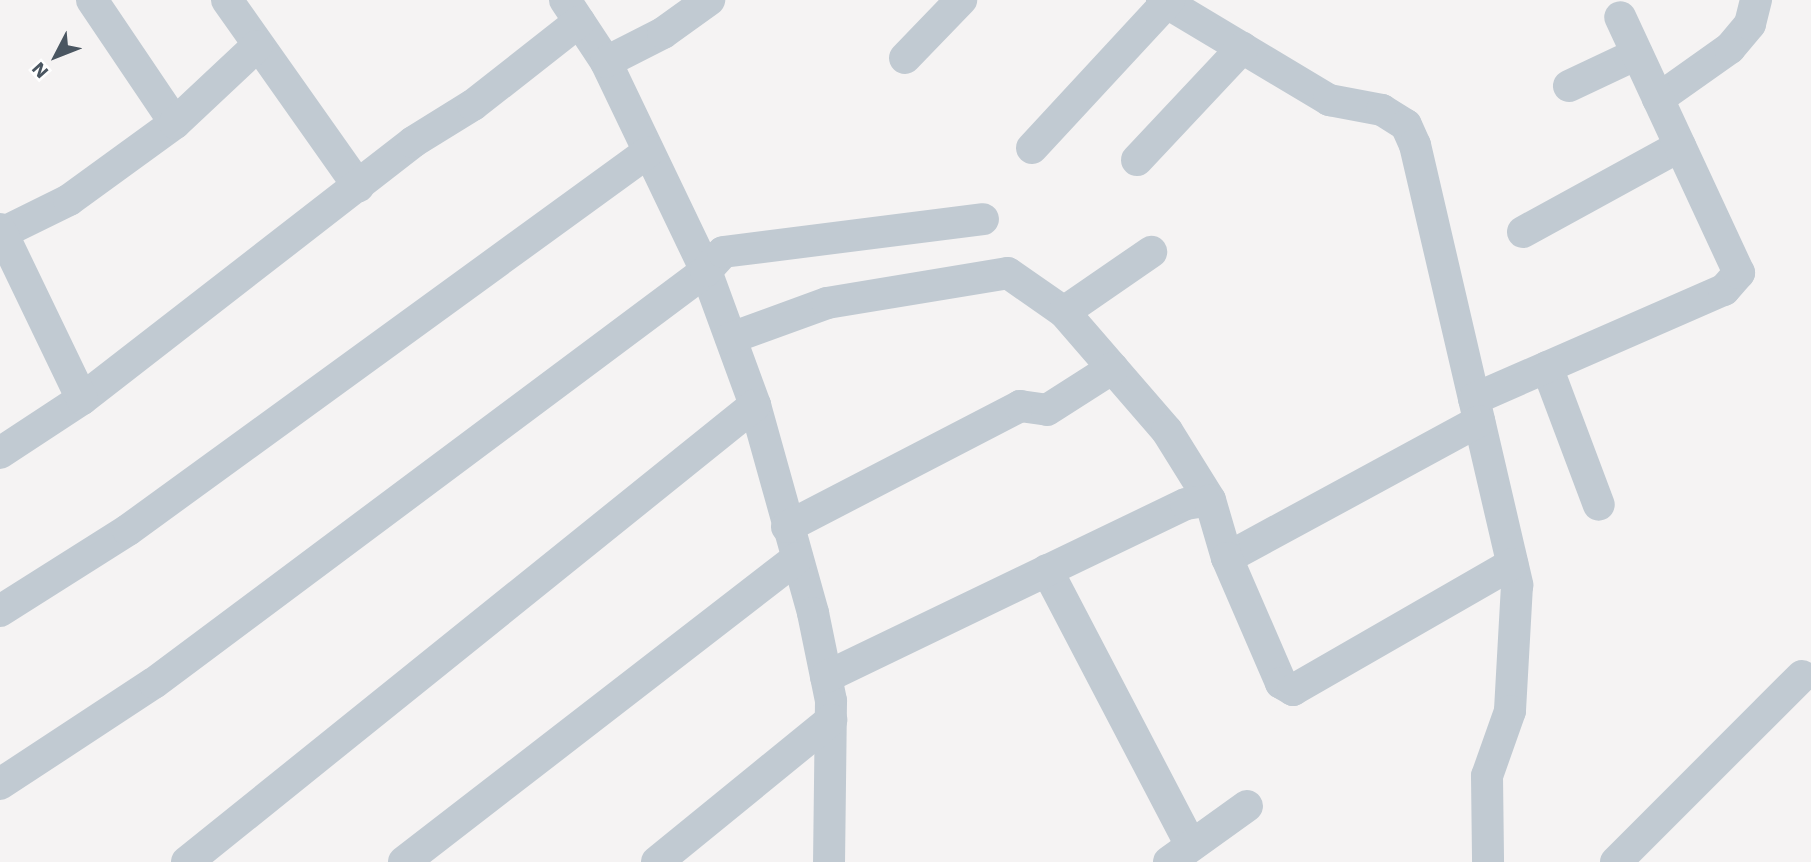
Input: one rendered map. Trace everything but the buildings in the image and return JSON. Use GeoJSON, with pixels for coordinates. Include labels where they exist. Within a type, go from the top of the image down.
{"type":"FeatureCollection","features":[{"type":"Feature","properties":{"kind":"street"},"geometry":{"type":"LineString","coordinates":[[92,0],[175,123]]}},
{"type":"Feature","properties":{"kind":"street"},"geometry":{"type":"LineString","coordinates":[[227,0],[358,186]]}},
{"type":"Feature","properties":{"kind":"street"},"geometry":{"type":"LineString","coordinates":[[606,62],[663,33],[709,0]]}},
{"type":"Feature","properties":{"kind":"street"},"geometry":{"type":"LineString","coordinates":[[905,58],[961,0]]}},
{"type":"Feature","properties":{"kind":"street"},"geometry":{"type":"LineString","coordinates":[[1658,99],[1730,48],[1750,24],[1756,0]]}},
{"type":"Feature","properties":{"kind":"street"},"geometry":{"type":"LineString","coordinates":[[1032,148],[1166,1],[1329,100],[1382,110],[1406,125],[1517,585],[1510,711],[1487,776],[1485,861]]}},
{"type":"Feature","properties":{"kind":"street"},"geometry":{"type":"LineString","coordinates":[[0,453],[82,399],[358,186],[572,11],[606,62],[706,271],[755,405],[826,677],[831,720],[829,862]]}},
{"type":"Feature","properties":{"kind":"street"},"geometry":{"type":"LineString","coordinates":[[1227,558],[1547,367],[1724,290],[1740,273],[1620,17]]}},
{"type":"Feature","properties":{"kind":"street"},"geometry":{"type":"LineString","coordinates":[[82,399],[1,231],[69,200],[175,123],[257,46]]}},
{"type":"Feature","properties":{"kind":"street"},"geometry":{"type":"LineString","coordinates":[[1137,160],[1242,48]]}},
{"type":"Feature","properties":{"kind":"street"},"geometry":{"type":"LineString","coordinates":[[1569,86],[1637,54]]}},
{"type":"Feature","properties":{"kind":"street"},"geometry":{"type":"LineString","coordinates":[[1523,232],[1680,145]]}},
{"type":"Feature","properties":{"kind":"street"},"geometry":{"type":"LineString","coordinates":[[0,611],[128,530],[648,152]]}},
{"type":"Feature","properties":{"kind":"street"},"geometry":{"type":"LineString","coordinates":[[0,784],[154,683],[706,271],[723,252],[984,219]]}},
{"type":"Feature","properties":{"kind":"street"},"geometry":{"type":"LineString","coordinates":[[1064,312],[1151,252]]}},
{"type":"Feature","properties":{"kind":"street"},"geometry":{"type":"LineString","coordinates":[[731,338],[827,303],[1008,273],[1064,312],[1167,430],[1210,500],[1227,558],[1281,683],[1293,690],[1512,564]]}},
{"type":"Feature","properties":{"kind":"street"},"geometry":{"type":"LineString","coordinates":[[1547,367],[1599,505]]}},
{"type":"Feature","properties":{"kind":"street"},"geometry":{"type":"LineString","coordinates":[[788,527],[1020,406],[1047,410],[1113,368]]}},
{"type":"Feature","properties":{"kind":"street"},"geometry":{"type":"LineString","coordinates":[[189,861],[755,405]]}},
{"type":"Feature","properties":{"kind":"street"},"geometry":{"type":"LineString","coordinates":[[826,677],[1186,503],[1210,500]]}},
{"type":"Feature","properties":{"kind":"street"},"geometry":{"type":"LineString","coordinates":[[404,862],[797,558]]}},
{"type":"Feature","properties":{"kind":"street"},"geometry":{"type":"LineString","coordinates":[[1047,570],[1180,854],[1247,806]]}},
{"type":"Feature","properties":{"kind":"street"},"geometry":{"type":"LineString","coordinates":[[1616,862],[1802,676]]}},
{"type":"Feature","properties":{"kind":"street"},"geometry":{"type":"LineString","coordinates":[[657,862],[831,720]]}}]}
